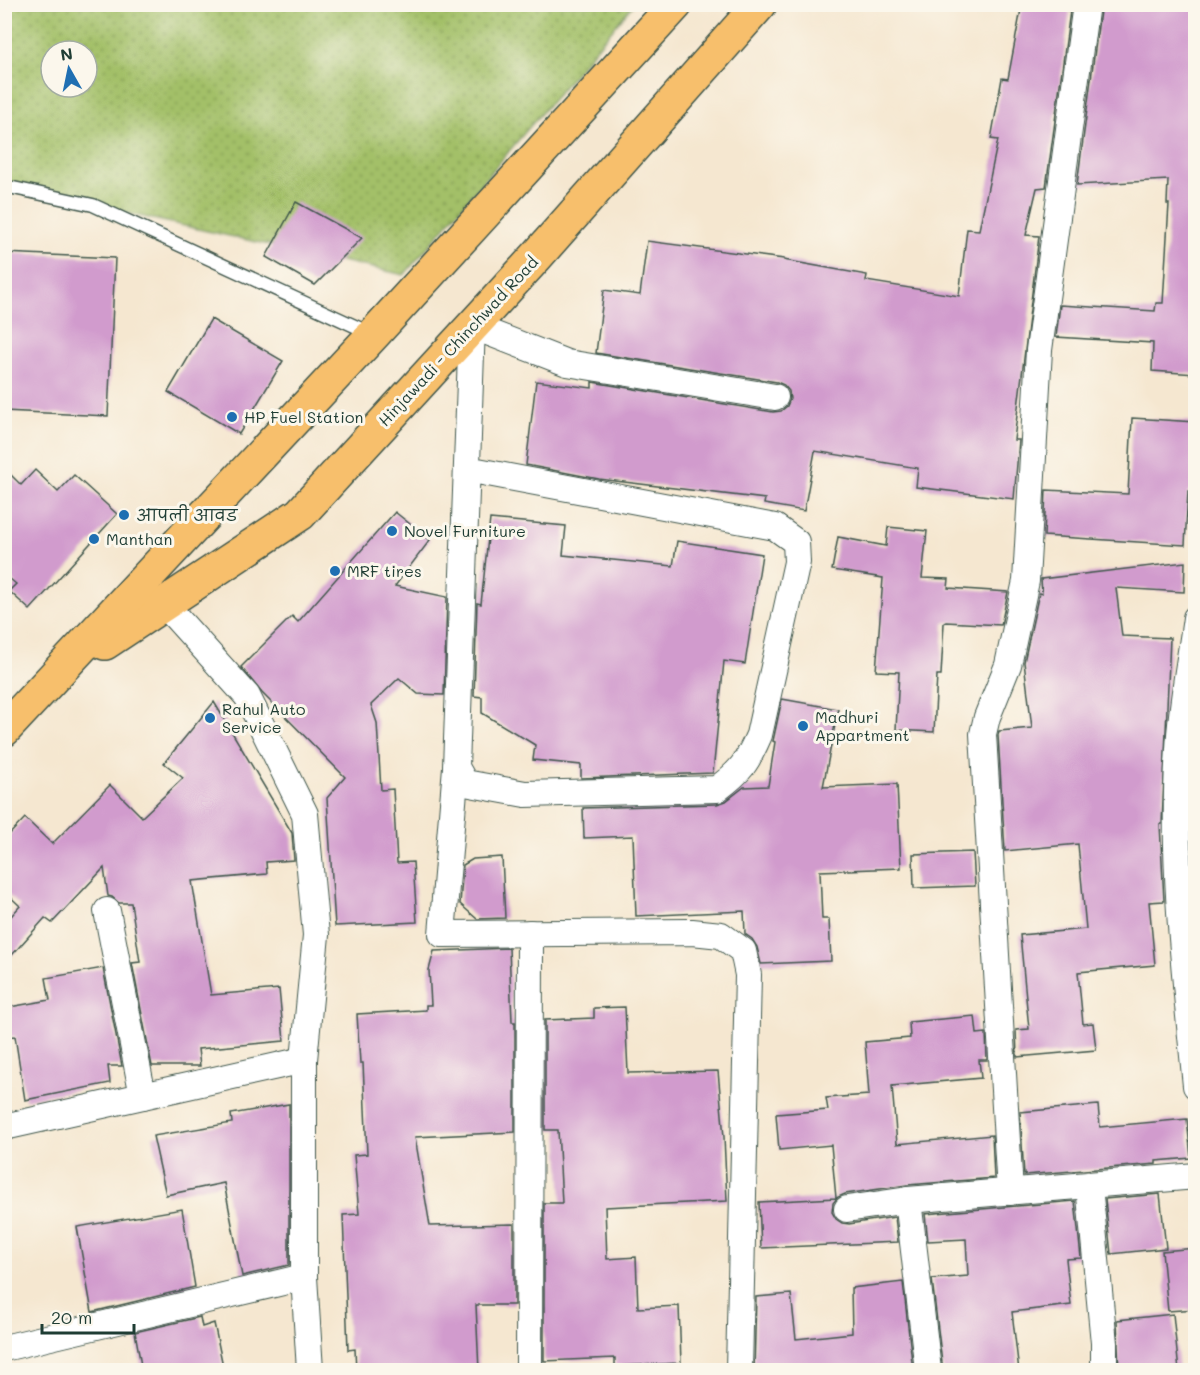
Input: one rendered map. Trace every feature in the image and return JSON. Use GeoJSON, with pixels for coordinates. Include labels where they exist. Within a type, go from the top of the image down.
{"type":"FeatureCollection","features":[{"type":"Feature","properties":{"kind":"main road","name":"Hinjawadi - Chinchwad Road"},"geometry":{"type":"LineString","coordinates":[[4,730],[374,335],[676,4]]}},
{"type":"Feature","properties":{"kind":"main road","name":"Hinjawadi - Chinchwad Road"},"geometry":{"type":"LineString","coordinates":[[58,674],[300,514],[472,327],[760,4]]}},
{"type":"Feature","properties":{"kind":"street"},"geometry":{"type":"LineString","coordinates":[[1010,1192],[982,734],[1008,665],[1026,581],[1039,350],[1086,4]]}},
{"type":"Feature","properties":{"kind":"street"},"geometry":{"type":"LineString","coordinates":[[740,1371],[748,975],[743,951],[721,935],[692,932],[442,934],[456,767],[472,327],[567,363],[775,397]]}},
{"type":"Feature","properties":{"kind":"street"},"geometry":{"type":"LineString","coordinates":[[456,767],[465,783],[525,794],[717,789],[739,773],[759,735],[797,562],[796,542],[775,527],[467,469]]}},
{"type":"Feature","properties":{"kind":"street"},"geometry":{"type":"LineString","coordinates":[[164,604],[247,696],[305,814],[316,935],[304,1060],[304,1278],[310,1371]]}},
{"type":"Feature","properties":{"kind":"street"},"geometry":{"type":"LineString","coordinates":[[1196,618],[1179,749],[1177,825],[1180,918],[1196,1086]]}},
{"type":"Feature","properties":{"kind":"street"},"geometry":{"type":"LineString","coordinates":[[107,911],[143,1096]]}},
{"type":"Feature","properties":{"kind":"street"},"geometry":{"type":"LineString","coordinates":[[529,1371],[530,933]]}},
{"type":"Feature","properties":{"kind":"street"},"geometry":{"type":"LineString","coordinates":[[4,1127],[304,1060]]}},
{"type":"Feature","properties":{"kind":"street"},"geometry":{"type":"LineString","coordinates":[[847,1209],[908,1200],[1196,1176]]}},
{"type":"Feature","properties":{"kind":"street"},"geometry":{"type":"LineString","coordinates":[[1089,1186],[1104,1343],[1104,1371]]}},
{"type":"Feature","properties":{"kind":"street"},"geometry":{"type":"LineString","coordinates":[[908,1200],[928,1371]]}},
{"type":"Feature","properties":{"kind":"street"},"geometry":{"type":"LineString","coordinates":[[4,1348],[304,1278]]}},
{"type":"Feature","properties":{"kind":"lane"},"geometry":{"type":"LineString","coordinates":[[4,186],[93,205],[374,335]]}},
{"type":"Feature","properties":{"kind":"green space"},"geometry":{"type":"Polygon","coordinates":[[[5,5],[633,5],[404,275],[5,186],[5,5]]]}},
{"type":"Feature","properties":{"kind":"building"},"geometry":{"type":"Polygon","coordinates":[[[1022,4],[1070,11],[1046,187],[1037,188],[1026,235],[1039,236],[1014,440],[1019,440],[1014,499],[916,487],[918,468],[815,451],[804,511],[764,504],[765,499],[599,479],[526,465],[536,381],[592,388],[592,382],[773,412],[781,411],[787,406],[790,399],[789,391],[777,382],[596,353],[604,290],[640,295],[647,241],[784,259],[867,275],[866,281],[959,296],[967,229],[979,230],[998,140],[991,139],[1002,78],[1008,79],[1022,4]]]}},
{"type":"Feature","properties":{"kind":"building"},"geometry":{"type":"Polygon","coordinates":[[[1101,4],[1196,4],[1196,374],[1152,371],[1153,343],[1056,337],[1060,305],[1155,311],[1156,303],[1163,303],[1169,204],[1167,204],[1168,180],[1077,185],[1101,4]]]}},
{"type":"Feature","properties":{"kind":"building"},"geometry":{"type":"Polygon","coordinates":[[[296,202],[362,238],[315,285],[266,257],[296,202]]]}},
{"type":"Feature","properties":{"kind":"building"},"geometry":{"type":"Polygon","coordinates":[[[4,253],[115,258],[108,416],[4,411],[4,253]]]}},
{"type":"Feature","properties":{"kind":"building"},"geometry":{"type":"Polygon","coordinates":[[[211,319],[283,361],[239,434],[168,392],[211,319]]]}},
{"type":"Feature","properties":{"kind":"building"},"geometry":{"type":"Polygon","coordinates":[[[1132,418],[1196,422],[1196,492],[1188,491],[1185,545],[1044,536],[1046,490],[1128,494],[1132,418]]]}},
{"type":"Feature","properties":{"kind":"building"},"geometry":{"type":"Polygon","coordinates":[[[4,468],[21,485],[35,470],[58,492],[74,475],[117,514],[30,610],[9,591],[16,584],[4,574],[4,468]]]}},
{"type":"Feature","properties":{"kind":"building"},"geometry":{"type":"Polygon","coordinates":[[[395,512],[430,540],[395,586],[447,597],[444,695],[418,694],[399,678],[371,705],[377,723],[381,790],[393,789],[397,863],[413,862],[417,922],[335,926],[327,798],[345,777],[262,693],[241,667],[292,616],[298,622],[395,512]]]}},
{"type":"Feature","properties":{"kind":"building"},"geometry":{"type":"Polygon","coordinates":[[[490,519],[566,526],[563,555],[673,566],[677,541],[762,554],[745,664],[724,661],[713,773],[581,778],[581,765],[533,760],[535,745],[482,713],[482,697],[474,696],[477,603],[481,604],[490,519]]]}},
{"type":"Feature","properties":{"kind":"building"},"geometry":{"type":"Polygon","coordinates":[[[888,527],[927,531],[922,578],[949,579],[948,588],[1008,592],[1001,625],[944,623],[941,675],[937,675],[934,732],[896,730],[899,672],[876,671],[883,578],[832,570],[838,537],[886,546],[888,527]]]}},
{"type":"Feature","properties":{"kind":"building"},"geometry":{"type":"Polygon","coordinates":[[[1185,562],[1184,592],[1116,588],[1122,636],[1170,638],[1162,824],[1160,824],[1164,901],[1149,902],[1155,965],[1078,972],[1083,1024],[1093,1023],[1096,1050],[1017,1057],[1016,1030],[1029,1029],[1020,935],[1086,929],[1078,844],[1005,851],[998,735],[999,731],[1032,728],[1024,662],[1039,593],[1042,594],[1041,579],[1185,562]]]}},
{"type":"Feature","properties":{"kind":"building"},"geometry":{"type":"Polygon","coordinates":[[[782,699],[838,709],[823,787],[897,784],[901,868],[820,871],[822,919],[829,919],[831,961],[761,964],[757,947],[745,934],[744,911],[636,916],[633,836],[584,838],[583,808],[717,804],[726,801],[744,787],[768,786],[775,742],[773,741],[782,699]]]}},
{"type":"Feature","properties":{"kind":"building"},"geometry":{"type":"Polygon","coordinates":[[[214,702],[292,833],[294,860],[266,862],[267,874],[192,881],[211,995],[279,989],[284,1041],[198,1049],[200,1066],[152,1066],[132,963],[140,962],[131,903],[119,903],[108,896],[104,868],[52,923],[45,918],[4,964],[4,924],[20,906],[4,891],[4,840],[25,818],[52,844],[110,785],[142,817],[183,778],[164,763],[214,702]]]}},
{"type":"Feature","properties":{"kind":"building"},"geometry":{"type":"Polygon","coordinates":[[[1196,729],[1196,822],[1192,822],[1192,791],[1196,729]]]}},
{"type":"Feature","properties":{"kind":"building"},"geometry":{"type":"Polygon","coordinates":[[[973,852],[975,886],[914,888],[913,854],[973,852]]]}},
{"type":"Feature","properties":{"kind":"building"},"geometry":{"type":"Polygon","coordinates":[[[502,857],[505,918],[477,919],[460,904],[463,865],[473,859],[502,857]]]}},
{"type":"Feature","properties":{"kind":"building"},"geometry":{"type":"Polygon","coordinates":[[[509,948],[512,1022],[515,1022],[515,1132],[415,1137],[430,1226],[514,1224],[514,1305],[476,1305],[479,1371],[356,1371],[355,1349],[348,1350],[343,1215],[359,1214],[354,1155],[367,1154],[363,1063],[360,1063],[357,1014],[426,1010],[426,1005],[431,1005],[429,970],[434,951],[509,948]]]}},
{"type":"Feature","properties":{"kind":"building"},"geometry":{"type":"Polygon","coordinates":[[[103,968],[122,1066],[108,1066],[110,1083],[25,1100],[15,1036],[4,1037],[4,1008],[50,1000],[46,978],[103,968]]]}},
{"type":"Feature","properties":{"kind":"building"},"geometry":{"type":"Polygon","coordinates":[[[625,1007],[628,1073],[718,1071],[727,1201],[605,1207],[607,1259],[636,1257],[638,1308],[679,1306],[681,1363],[615,1366],[615,1358],[544,1361],[544,1203],[562,1203],[558,1130],[545,1130],[545,1020],[594,1018],[594,1008],[625,1007]]]}},
{"type":"Feature","properties":{"kind":"building"},"geometry":{"type":"Polygon","coordinates":[[[975,1016],[977,1034],[986,1033],[987,1060],[979,1060],[981,1078],[892,1086],[897,1144],[992,1135],[994,1178],[907,1185],[845,1194],[833,1203],[832,1212],[842,1223],[895,1217],[898,1242],[761,1248],[759,1202],[836,1198],[831,1145],[779,1150],[776,1114],[828,1110],[826,1098],[869,1095],[865,1042],[910,1038],[909,1022],[975,1016]]]}},
{"type":"Feature","properties":{"kind":"building"},"geometry":{"type":"Polygon","coordinates":[[[289,1104],[289,1265],[242,1276],[224,1183],[166,1195],[153,1136],[232,1123],[231,1114],[289,1104]]]}},
{"type":"Feature","properties":{"kind":"building"},"geometry":{"type":"Polygon","coordinates":[[[1098,1105],[1100,1127],[1187,1119],[1191,1158],[1156,1161],[1156,1164],[1024,1175],[1020,1112],[1098,1105]]]}},
{"type":"Feature","properties":{"kind":"building"},"geometry":{"type":"Polygon","coordinates":[[[1160,1194],[1166,1248],[1111,1254],[1105,1199],[1160,1194]]]}},
{"type":"Feature","properties":{"kind":"building"},"geometry":{"type":"Polygon","coordinates":[[[1075,1201],[1081,1258],[1066,1259],[1071,1305],[1012,1312],[1019,1371],[943,1371],[932,1279],[968,1276],[966,1239],[928,1241],[925,1214],[1075,1201]]]}},
{"type":"Feature","properties":{"kind":"building"},"geometry":{"type":"Polygon","coordinates":[[[182,1209],[195,1287],[92,1312],[77,1227],[182,1209]]]}},
{"type":"Feature","properties":{"kind":"building"},"geometry":{"type":"Polygon","coordinates":[[[1196,1248],[1196,1309],[1168,1311],[1162,1251],[1196,1248]]]}},
{"type":"Feature","properties":{"kind":"building"},"geometry":{"type":"Polygon","coordinates":[[[903,1282],[913,1371],[754,1371],[756,1297],[791,1294],[796,1339],[852,1333],[851,1288],[903,1282]]]}},
{"type":"Feature","properties":{"kind":"building"},"geometry":{"type":"Polygon","coordinates":[[[1173,1314],[1179,1371],[1119,1371],[1117,1320],[1173,1314]]]}},
{"type":"Feature","properties":{"kind":"building"},"geometry":{"type":"Polygon","coordinates":[[[200,1317],[202,1327],[214,1323],[224,1371],[142,1371],[135,1332],[200,1317]]]}},
{"type":"Feature","properties":{"kind":"place","name":"HP Fuel Station"},"geometry":{"type":"Point","coordinates":[232,417]}},
{"type":"Feature","properties":{"kind":"place","name":"आपली आवड"},"geometry":{"type":"Point","coordinates":[124,515]}},
{"type":"Feature","properties":{"kind":"place","name":"Novel Furniture"},"geometry":{"type":"Point","coordinates":[392,531]}},
{"type":"Feature","properties":{"kind":"place","name":"Manthan"},"geometry":{"type":"Point","coordinates":[94,539]}},
{"type":"Feature","properties":{"kind":"place","name":"MRF tires"},"geometry":{"type":"Point","coordinates":[335,571]}},
{"type":"Feature","properties":{"kind":"place","name":"Rahul Auto Service"},"geometry":{"type":"Point","coordinates":[210,718]}},
{"type":"Feature","properties":{"kind":"place","name":"Madhuri Appartment"},"geometry":{"type":"Point","coordinates":[803,726]}}]}
